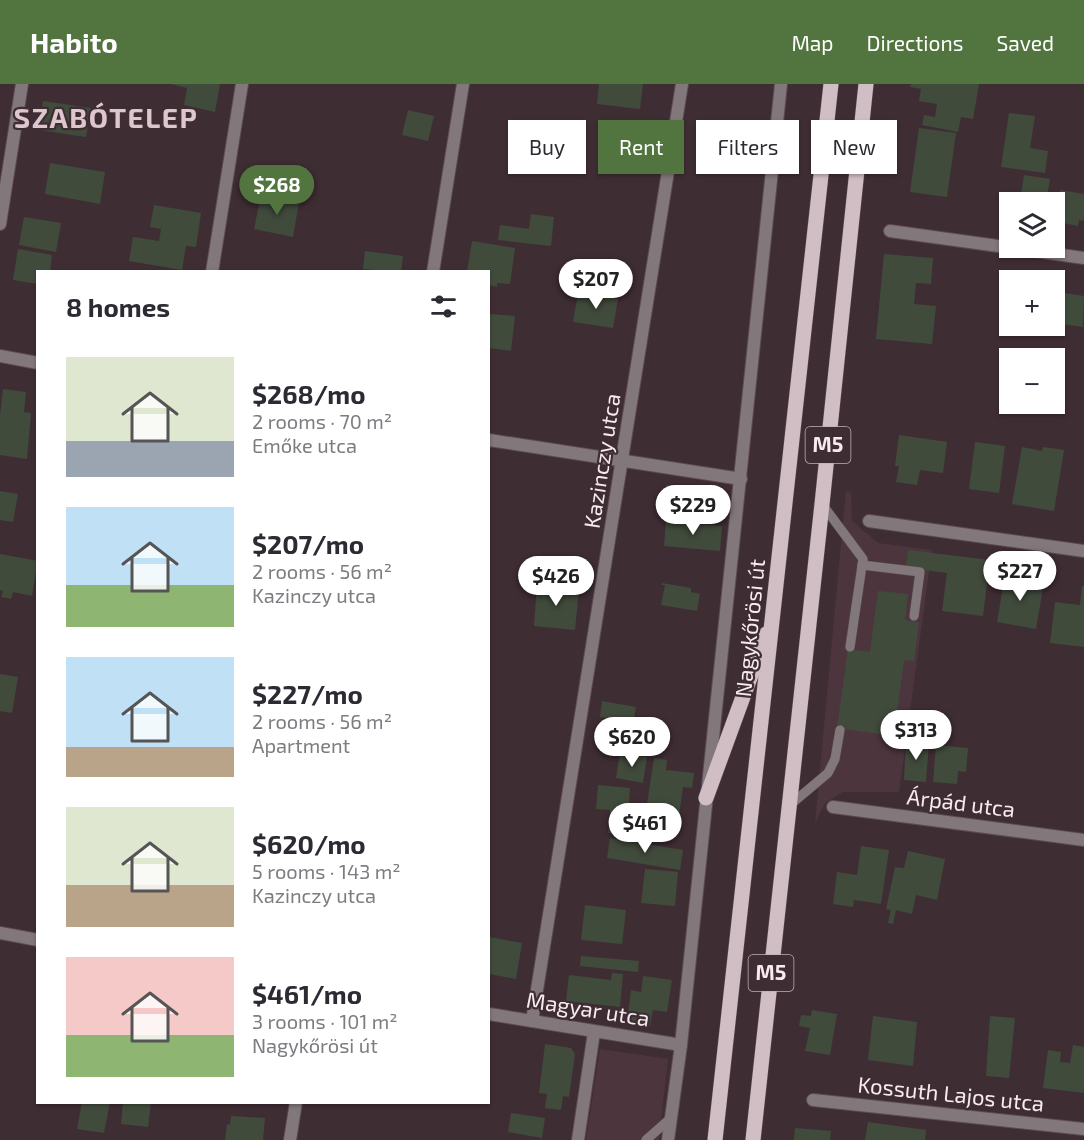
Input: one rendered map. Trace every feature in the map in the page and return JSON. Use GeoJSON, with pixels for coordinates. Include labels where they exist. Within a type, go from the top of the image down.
{"type":"FeatureCollection","features":[{"type":"Feature","properties":{"kind":"main road","name":"Nagykőrösi út"},"geometry":{"type":"LineString","coordinates":[[715,1140],[775,611],[831,84]]}},
{"type":"Feature","properties":{"kind":"main road","name":"M5"},"geometry":{"type":"LineString","coordinates":[[753,1140],[866,84]]}},
{"type":"Feature","properties":{"kind":"main road"},"geometry":{"type":"LineString","coordinates":[[706,798],[775,611]]}},
{"type":"Feature","properties":{"kind":"street"},"geometry":{"type":"LineString","coordinates":[[0,224],[22,84]]}},
{"type":"Feature","properties":{"kind":"street"},"geometry":{"type":"LineString","coordinates":[[212,270],[242,84]]}},
{"type":"Feature","properties":{"kind":"street"},"geometry":{"type":"LineString","coordinates":[[433,270],[463,84]]}},
{"type":"Feature","properties":{"kind":"street","name":"Kazinczy utca"},"geometry":{"type":"LineString","coordinates":[[532,1022],[682,84]]}},
{"type":"Feature","properties":{"kind":"street","name":"Nagykőrösi út"},"geometry":{"type":"LineString","coordinates":[[668,1140],[681,1046],[781,84]]}},
{"type":"Feature","properties":{"kind":"street"},"geometry":{"type":"LineString","coordinates":[[890,231],[1084,258]]}},
{"type":"Feature","properties":{"kind":"street"},"geometry":{"type":"LineString","coordinates":[[0,356],[36,363]]}},
{"type":"Feature","properties":{"kind":"street"},"geometry":{"type":"LineString","coordinates":[[490,440],[741,479]]}},
{"type":"Feature","properties":{"kind":"street"},"geometry":{"type":"LineString","coordinates":[[870,521],[1084,551]]}},
{"type":"Feature","properties":{"kind":"street","name":"Árpád utca"},"geometry":{"type":"LineString","coordinates":[[833,807],[1084,840]]}},
{"type":"Feature","properties":{"kind":"street"},"geometry":{"type":"LineString","coordinates":[[0,933],[36,939]]}},
{"type":"Feature","properties":{"kind":"street","name":"Magyar utca"},"geometry":{"type":"LineString","coordinates":[[490,1014],[681,1046]]}},
{"type":"Feature","properties":{"kind":"street"},"geometry":{"type":"LineString","coordinates":[[578,1140],[594,1032]]}},
{"type":"Feature","properties":{"kind":"street","name":"Kossuth Lajos utca"},"geometry":{"type":"LineString","coordinates":[[813,1101],[1084,1129]]}},
{"type":"Feature","properties":{"kind":"street"},"geometry":{"type":"LineString","coordinates":[[290,1140],[296,1104]]}},
{"type":"Feature","properties":{"kind":"lane"},"geometry":{"type":"LineString","coordinates":[[822,504],[862,559],[850,647]]}},
{"type":"Feature","properties":{"kind":"lane"},"geometry":{"type":"LineString","coordinates":[[862,565],[920,573],[914,616]]}},
{"type":"Feature","properties":{"kind":"lane"},"geometry":{"type":"LineString","coordinates":[[789,806],[828,773],[835,759],[840,730]]}},
{"type":"Feature","properties":{"kind":"lane"},"geometry":{"type":"LineString","coordinates":[[646,1140],[671,1118]]}},
{"type":"Feature","properties":{"kind":"shaded area"},"geometry":{"type":"Polygon","coordinates":[[[846,491],[851,493],[852,521],[878,543],[932,550],[899,792],[843,792],[825,803],[815,823],[846,491]]]}},
{"type":"Feature","properties":{"kind":"shaded area"},"geometry":{"type":"Polygon","coordinates":[[[600,1049],[668,1059],[659,1140],[586,1140],[600,1049]]]}},
{"type":"Feature","properties":{"kind":"building"},"geometry":{"type":"Polygon","coordinates":[[[171,84],[220,84],[215,112],[184,105],[187,88],[171,84]]]}},
{"type":"Feature","properties":{"kind":"building"},"geometry":{"type":"Polygon","coordinates":[[[599,84],[643,84],[640,109],[597,104],[599,84]]]}},
{"type":"Feature","properties":{"kind":"building"},"geometry":{"type":"Polygon","coordinates":[[[911,84],[979,84],[973,119],[961,117],[958,132],[922,125],[924,115],[935,117],[937,104],[919,101],[921,89],[910,87],[911,84]]]}},
{"type":"Feature","properties":{"kind":"building"},"geometry":{"type":"Polygon","coordinates":[[[43,101],[91,108],[86,137],[39,130],[43,101]]]}},
{"type":"Feature","properties":{"kind":"building"},"geometry":{"type":"Polygon","coordinates":[[[408,110],[434,116],[428,141],[402,135],[408,110]]]}},
{"type":"Feature","properties":{"kind":"building"},"geometry":{"type":"Polygon","coordinates":[[[1009,113],[1035,116],[1030,148],[1048,151],[1045,173],[1001,167],[1009,113]]]}},
{"type":"Feature","properties":{"kind":"building"},"geometry":{"type":"Polygon","coordinates":[[[919,128],[956,133],[947,197],[910,192],[919,128]]]}},
{"type":"Feature","properties":{"kind":"building"},"geometry":{"type":"Polygon","coordinates":[[[50,163],[105,172],[100,204],[45,194],[50,163]]]}},
{"type":"Feature","properties":{"kind":"building"},"geometry":{"type":"Polygon","coordinates":[[[1024,175],[1050,179],[1048,192],[1021,192],[1024,175]]]}},
{"type":"Feature","properties":{"kind":"building"},"geometry":{"type":"Polygon","coordinates":[[[1060,190],[1084,194],[1084,221],[1079,220],[1078,226],[1065,223],[1065,192],[1060,192],[1060,190]]]}},
{"type":"Feature","properties":{"kind":"building"},"geometry":{"type":"Polygon","coordinates":[[[261,195],[299,202],[293,237],[254,229],[261,195]]]}},
{"type":"Feature","properties":{"kind":"building"},"geometry":{"type":"Polygon","coordinates":[[[154,205],[201,213],[196,247],[186,246],[182,270],[129,261],[133,237],[159,241],[161,229],[150,227],[154,205]]]}},
{"type":"Feature","properties":{"kind":"building"},"geometry":{"type":"Polygon","coordinates":[[[531,214],[554,217],[551,246],[498,240],[500,225],[529,229],[531,214]]]}},
{"type":"Feature","properties":{"kind":"building"},"geometry":{"type":"Polygon","coordinates":[[[24,217],[61,223],[56,252],[19,245],[24,217]]]}},
{"type":"Feature","properties":{"kind":"building"},"geometry":{"type":"Polygon","coordinates":[[[472,241],[515,248],[510,284],[497,283],[497,287],[490,285],[490,270],[467,270],[472,241]]]}},
{"type":"Feature","properties":{"kind":"building"},"geometry":{"type":"Polygon","coordinates":[[[18,249],[52,255],[50,270],[36,270],[36,284],[13,280],[18,249]]]}},
{"type":"Feature","properties":{"kind":"building"},"geometry":{"type":"Polygon","coordinates":[[[365,251],[403,256],[401,270],[363,269],[365,251]]]}},
{"type":"Feature","properties":{"kind":"building"},"geometry":{"type":"Polygon","coordinates":[[[884,254],[933,258],[931,284],[916,283],[914,304],[936,306],[932,344],[876,339],[884,254]]]}},
{"type":"Feature","properties":{"kind":"building"},"geometry":{"type":"Polygon","coordinates":[[[579,259],[631,268],[626,294],[574,285],[579,259]]]}},
{"type":"Feature","properties":{"kind":"building"},"geometry":{"type":"Polygon","coordinates":[[[578,293],[618,299],[613,328],[573,322],[578,293]]]}},
{"type":"Feature","properties":{"kind":"building"},"geometry":{"type":"Polygon","coordinates":[[[1065,293],[1084,296],[1083,327],[1065,324],[1065,293]]]}},
{"type":"Feature","properties":{"kind":"building"},"geometry":{"type":"Polygon","coordinates":[[[490,314],[515,316],[511,351],[490,348],[490,314]]]}},
{"type":"Feature","properties":{"kind":"building"},"geometry":{"type":"Polygon","coordinates":[[[3,389],[26,392],[24,412],[31,413],[27,459],[0,455],[0,415],[3,389]]]}},
{"type":"Feature","properties":{"kind":"building"},"geometry":{"type":"Polygon","coordinates":[[[899,435],[947,442],[943,473],[920,470],[917,485],[896,482],[899,466],[895,466],[899,435]]]}},
{"type":"Feature","properties":{"kind":"building"},"geometry":{"type":"Polygon","coordinates":[[[975,442],[1005,446],[999,493],[969,489],[975,442]]]}},
{"type":"Feature","properties":{"kind":"building"},"geometry":{"type":"Polygon","coordinates":[[[1022,447],[1042,451],[1043,447],[1064,450],[1054,511],[1012,504],[1022,447]]]}},
{"type":"Feature","properties":{"kind":"building"},"geometry":{"type":"Polygon","coordinates":[[[666,485],[695,488],[691,518],[662,514],[666,485]]]}},
{"type":"Feature","properties":{"kind":"building"},"geometry":{"type":"Polygon","coordinates":[[[0,491],[18,494],[13,522],[0,520],[0,491]]]}},
{"type":"Feature","properties":{"kind":"building"},"geometry":{"type":"Polygon","coordinates":[[[666,521],[722,526],[720,551],[664,546],[666,521]]]}},
{"type":"Feature","properties":{"kind":"building"},"geometry":{"type":"Polygon","coordinates":[[[908,550],[990,560],[983,616],[942,611],[947,573],[906,568],[908,550]]]}},
{"type":"Feature","properties":{"kind":"building"},"geometry":{"type":"Polygon","coordinates":[[[0,554],[36,561],[32,596],[13,592],[11,599],[1,597],[3,591],[0,590],[0,554]]]}},
{"type":"Feature","properties":{"kind":"building"},"geometry":{"type":"Polygon","coordinates":[[[1005,575],[1044,582],[1036,629],[997,622],[1005,575]]]}},
{"type":"Feature","properties":{"kind":"building"},"geometry":{"type":"Polygon","coordinates":[[[662,583],[691,588],[691,592],[700,594],[697,611],[661,605],[665,585],[662,583]]]}},
{"type":"Feature","properties":{"kind":"building"},"geometry":{"type":"Polygon","coordinates":[[[537,585],[579,589],[575,630],[534,626],[537,585]]]}},
{"type":"Feature","properties":{"kind":"building"},"geometry":{"type":"Polygon","coordinates":[[[1082,586],[1084,586],[1084,647],[1050,643],[1055,602],[1080,605],[1082,586]]]}},
{"type":"Feature","properties":{"kind":"building"},"geometry":{"type":"Polygon","coordinates":[[[878,591],[908,594],[905,620],[919,622],[914,661],[904,660],[894,736],[837,728],[848,649],[870,652],[878,591]]]}},
{"type":"Feature","properties":{"kind":"building"},"geometry":{"type":"Polygon","coordinates":[[[0,674],[18,677],[12,713],[0,711],[0,674]]]}},
{"type":"Feature","properties":{"kind":"building"},"geometry":{"type":"Polygon","coordinates":[[[602,701],[636,707],[633,723],[600,717],[602,701]]]}},
{"type":"Feature","properties":{"kind":"building"},"geometry":{"type":"Polygon","coordinates":[[[906,741],[929,743],[926,782],[904,780],[906,741]]]}},
{"type":"Feature","properties":{"kind":"building"},"geometry":{"type":"Polygon","coordinates":[[[936,745],[968,748],[966,772],[958,771],[957,784],[933,782],[936,745]]]}},
{"type":"Feature","properties":{"kind":"building"},"geometry":{"type":"Polygon","coordinates":[[[620,753],[647,757],[643,783],[616,778],[620,753]]]}},
{"type":"Feature","properties":{"kind":"building"},"geometry":{"type":"Polygon","coordinates":[[[654,758],[667,760],[666,770],[694,773],[692,788],[683,787],[679,815],[646,811],[654,758]]]}},
{"type":"Feature","properties":{"kind":"building"},"geometry":{"type":"Polygon","coordinates":[[[598,785],[630,788],[627,834],[608,833],[610,810],[596,809],[598,785]]]}},
{"type":"Feature","properties":{"kind":"building"},"geometry":{"type":"Polygon","coordinates":[[[610,838],[683,850],[680,870],[607,858],[610,838]]]}},
{"type":"Feature","properties":{"kind":"building"},"geometry":{"type":"Polygon","coordinates":[[[861,846],[889,850],[881,904],[854,900],[853,907],[833,904],[837,872],[857,875],[861,846]]]}},
{"type":"Feature","properties":{"kind":"building"},"geometry":{"type":"Polygon","coordinates":[[[908,851],[945,859],[937,900],[916,895],[912,914],[896,910],[893,924],[888,923],[891,910],[886,909],[895,867],[904,868],[908,851]]]}},
{"type":"Feature","properties":{"kind":"building"},"geometry":{"type":"Polygon","coordinates":[[[645,869],[678,872],[675,906],[641,903],[645,869]]]}},
{"type":"Feature","properties":{"kind":"building"},"geometry":{"type":"Polygon","coordinates":[[[585,905],[626,910],[622,944],[581,940],[585,905]]]}},
{"type":"Feature","properties":{"kind":"building"},"geometry":{"type":"Polygon","coordinates":[[[490,937],[522,943],[516,979],[490,974],[490,937]]]}},
{"type":"Feature","properties":{"kind":"building"},"geometry":{"type":"Polygon","coordinates":[[[581,956],[639,961],[638,972],[580,966],[581,956]]]}},
{"type":"Feature","properties":{"kind":"building"},"geometry":{"type":"Polygon","coordinates":[[[612,973],[623,974],[620,1007],[566,1001],[569,975],[611,980],[612,973]]]}},
{"type":"Feature","properties":{"kind":"building"},"geometry":{"type":"Polygon","coordinates":[[[643,976],[672,980],[667,1012],[653,1010],[650,1026],[627,1022],[631,990],[641,992],[643,976]]]}},
{"type":"Feature","properties":{"kind":"building"},"geometry":{"type":"Polygon","coordinates":[[[812,1010],[837,1014],[830,1055],[805,1051],[810,1028],[799,1026],[801,1015],[811,1016],[812,1010]]]}},
{"type":"Feature","properties":{"kind":"building"},"geometry":{"type":"Polygon","coordinates":[[[873,1016],[917,1022],[913,1066],[868,1060],[873,1016]]]}},
{"type":"Feature","properties":{"kind":"building"},"geometry":{"type":"Polygon","coordinates":[[[990,1016],[1015,1018],[1009,1078],[986,1076],[990,1016]]]}},
{"type":"Feature","properties":{"kind":"building"},"geometry":{"type":"Polygon","coordinates":[[[545,1044],[571,1048],[575,1054],[569,1097],[563,1096],[561,1110],[545,1108],[547,1094],[539,1093],[545,1044]]]}},
{"type":"Feature","properties":{"kind":"building"},"geometry":{"type":"Polygon","coordinates":[[[1073,1045],[1084,1047],[1084,1093],[1043,1088],[1048,1050],[1061,1052],[1060,1062],[1070,1063],[1073,1045]]]}},
{"type":"Feature","properties":{"kind":"building"},"geometry":{"type":"Polygon","coordinates":[[[82,1104],[110,1104],[104,1133],[77,1129],[82,1104]]]}},
{"type":"Feature","properties":{"kind":"building"},"geometry":{"type":"Polygon","coordinates":[[[123,1104],[151,1104],[148,1127],[121,1124],[123,1104]]]}},
{"type":"Feature","properties":{"kind":"building"},"geometry":{"type":"Polygon","coordinates":[[[511,1113],[545,1118],[542,1138],[508,1132],[511,1113]]]}},
{"type":"Feature","properties":{"kind":"building"},"geometry":{"type":"Polygon","coordinates":[[[231,1116],[265,1118],[263,1140],[225,1140],[227,1124],[230,1125],[231,1116]]]}},
{"type":"Feature","properties":{"kind":"building"},"geometry":{"type":"Polygon","coordinates":[[[868,1122],[926,1130],[925,1140],[865,1140],[868,1122]]]}},
{"type":"Feature","properties":{"kind":"building"},"geometry":{"type":"Polygon","coordinates":[[[795,1128],[831,1131],[830,1140],[794,1140],[795,1128]]]}},
{"type":"Feature","properties":{"kind":"district","name":"SZABÓTELEP"},"geometry":{"type":"Point","coordinates":[106,118]}}]}
